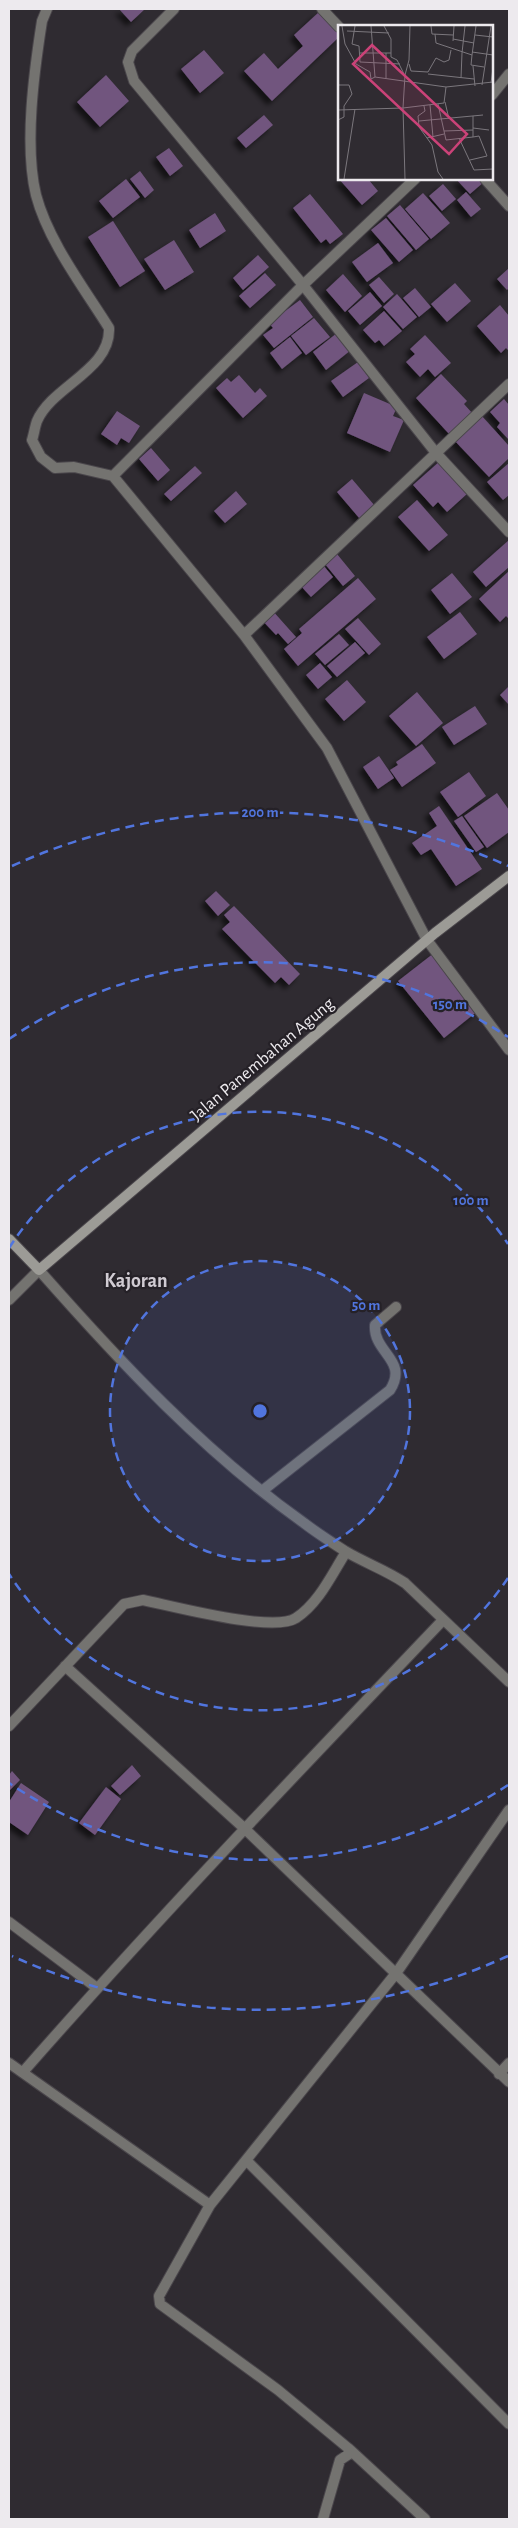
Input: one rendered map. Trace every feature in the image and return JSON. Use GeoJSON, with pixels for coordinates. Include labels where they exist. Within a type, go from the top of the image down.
{"type":"FeatureCollection","features":[{"type":"Feature","properties":{"kind":"street"},"geometry":{"type":"LineString","coordinates":[[47,9],[42,21],[31,113],[33,174],[36,196],[51,233],[108,328],[109,339],[96,361],[47,406],[37,420],[32,440],[41,457],[55,468],[74,468],[113,476],[244,635],[327,748],[431,937],[509,1050]]}},
{"type":"Feature","properties":{"kind":"street"},"geometry":{"type":"LineString","coordinates":[[174,9],[132,51],[128,62],[134,81],[303,286],[436,453],[509,532]]}},
{"type":"Feature","properties":{"kind":"street"},"geometry":{"type":"LineString","coordinates":[[322,9],[338,26]]}},
{"type":"Feature","properties":{"kind":"street"},"geometry":{"type":"LineString","coordinates":[[493,94],[509,74]]}},
{"type":"Feature","properties":{"kind":"street"},"geometry":{"type":"LineString","coordinates":[[113,476],[303,286],[414,180]]}},
{"type":"Feature","properties":{"kind":"street"},"geometry":{"type":"LineString","coordinates":[[486,180],[509,206]]}},
{"type":"Feature","properties":{"kind":"street"},"geometry":{"type":"LineString","coordinates":[[244,635],[509,384]]}},
{"type":"Feature","properties":{"kind":"street","name":"Jalan Panembahan Agung"},"geometry":{"type":"LineString","coordinates":[[39,1270],[431,937],[509,876]]}},
{"type":"Feature","properties":{"kind":"street"},"geometry":{"type":"LineString","coordinates":[[9,1239],[107,1347],[193,1434],[262,1492],[346,1552],[387,1571],[399,1579],[509,1682]]}},
{"type":"Feature","properties":{"kind":"street"},"geometry":{"type":"LineString","coordinates":[[9,1300],[39,1270]]}},
{"type":"Feature","properties":{"kind":"street"},"geometry":{"type":"LineString","coordinates":[[262,1492],[390,1390],[397,1378],[397,1370],[376,1337],[375,1325],[396,1307]]}},
{"type":"Feature","properties":{"kind":"street"},"geometry":{"type":"LineString","coordinates":[[9,1726],[118,1608],[124,1604],[136,1600],[260,1623],[289,1622],[314,1602],[346,1552]]}},
{"type":"Feature","properties":{"kind":"street"},"geometry":{"type":"LineString","coordinates":[[23,2072],[97,1988],[244,1828],[443,1620]]}},
{"type":"Feature","properties":{"kind":"street"},"geometry":{"type":"LineString","coordinates":[[65,1666],[244,1828],[397,1972],[509,2082]]}},
{"type":"Feature","properties":{"kind":"street"},"geometry":{"type":"LineString","coordinates":[[425,2519],[352,2452],[278,2390],[160,2304],[159,2296],[210,2205],[397,1972],[509,1810]]}},
{"type":"Feature","properties":{"kind":"street"},"geometry":{"type":"LineString","coordinates":[[9,1922],[97,1988]]}},
{"type":"Feature","properties":{"kind":"street"},"geometry":{"type":"LineString","coordinates":[[9,2063],[210,2205]]}},
{"type":"Feature","properties":{"kind":"street"},"geometry":{"type":"LineString","coordinates":[[499,2074],[509,2063]]}},
{"type":"Feature","properties":{"kind":"street"},"geometry":{"type":"LineString","coordinates":[[246,2160],[509,2424]]}},
{"type":"Feature","properties":{"kind":"street"},"geometry":{"type":"LineString","coordinates":[[323,2519],[340,2460],[352,2452]]}},
{"type":"Feature","properties":{"kind":"building"},"geometry":{"type":"Polygon","coordinates":[[[119,9],[145,9],[131,22],[119,9]]]}},
{"type":"Feature","properties":{"kind":"building"},"geometry":{"type":"Polygon","coordinates":[[[319,12],[338,33],[338,38],[272,101],[244,71],[264,53],[278,69],[303,46],[294,35],[319,12]]]}},
{"type":"Feature","properties":{"kind":"building"},"geometry":{"type":"Polygon","coordinates":[[[204,50],[224,73],[200,93],[181,69],[204,50]]]}},
{"type":"Feature","properties":{"kind":"building"},"geometry":{"type":"Polygon","coordinates":[[[106,75],[129,101],[100,127],[77,102],[106,75]]]}},
{"type":"Feature","properties":{"kind":"building"},"geometry":{"type":"Polygon","coordinates":[[[264,115],[273,125],[246,148],[237,138],[264,115]]]}},
{"type":"Feature","properties":{"kind":"building"},"geometry":{"type":"Polygon","coordinates":[[[169,148],[183,166],[170,176],[156,157],[169,148]]]}},
{"type":"Feature","properties":{"kind":"building"},"geometry":{"type":"Polygon","coordinates":[[[140,171],[154,190],[145,198],[130,179],[140,171]]]}},
{"type":"Feature","properties":{"kind":"building"},"geometry":{"type":"Polygon","coordinates":[[[126,179],[140,197],[113,218],[99,201],[126,179]]]}},
{"type":"Feature","properties":{"kind":"building"},"geometry":{"type":"Polygon","coordinates":[[[340,180],[369,180],[378,191],[362,205],[340,180]]]}},
{"type":"Feature","properties":{"kind":"building"},"geometry":{"type":"Polygon","coordinates":[[[457,180],[484,180],[485,181],[470,194],[457,180]]]}},
{"type":"Feature","properties":{"kind":"building"},"geometry":{"type":"Polygon","coordinates":[[[443,184],[456,199],[442,211],[429,196],[443,184]]]}},
{"type":"Feature","properties":{"kind":"building"},"geometry":{"type":"Polygon","coordinates":[[[466,192],[481,209],[471,217],[457,200],[466,192]]]}},
{"type":"Feature","properties":{"kind":"building"},"geometry":{"type":"Polygon","coordinates":[[[423,193],[450,223],[431,239],[405,209],[423,193]]]}},
{"type":"Feature","properties":{"kind":"building"},"geometry":{"type":"Polygon","coordinates":[[[310,194],[343,234],[330,244],[326,239],[321,243],[293,208],[310,194]]]}},
{"type":"Feature","properties":{"kind":"building"},"geometry":{"type":"Polygon","coordinates":[[[400,205],[429,239],[416,250],[387,216],[400,205]]]}},
{"type":"Feature","properties":{"kind":"building"},"geometry":{"type":"Polygon","coordinates":[[[215,213],[226,231],[200,248],[189,230],[215,213]]]}},
{"type":"Feature","properties":{"kind":"building"},"geometry":{"type":"Polygon","coordinates":[[[386,218],[413,250],[399,262],[371,230],[386,218]]]}},
{"type":"Feature","properties":{"kind":"building"},"geometry":{"type":"Polygon","coordinates":[[[113,221],[145,271],[120,287],[88,237],[113,221]]]}},
{"type":"Feature","properties":{"kind":"building"},"geometry":{"type":"Polygon","coordinates":[[[174,240],[194,272],[165,290],[144,259],[174,240]]]}},
{"type":"Feature","properties":{"kind":"building"},"geometry":{"type":"Polygon","coordinates":[[[378,243],[393,263],[367,282],[352,262],[378,243]]]}},
{"type":"Feature","properties":{"kind":"building"},"geometry":{"type":"Polygon","coordinates":[[[258,255],[269,267],[243,290],[233,278],[258,255]]]}},
{"type":"Feature","properties":{"kind":"building"},"geometry":{"type":"Polygon","coordinates":[[[509,268],[509,288],[507,290],[497,279],[509,268]]]}},
{"type":"Feature","properties":{"kind":"building"},"geometry":{"type":"Polygon","coordinates":[[[265,273],[276,285],[250,308],[239,296],[265,273]]]}},
{"type":"Feature","properties":{"kind":"building"},"geometry":{"type":"Polygon","coordinates":[[[343,274],[362,296],[345,312],[326,290],[343,274]]]}},
{"type":"Feature","properties":{"kind":"building"},"geometry":{"type":"Polygon","coordinates":[[[379,277],[394,294],[384,303],[369,285],[379,277]]]}},
{"type":"Feature","properties":{"kind":"building"},"geometry":{"type":"Polygon","coordinates":[[[455,283],[471,301],[447,322],[431,304],[455,283]]]}},
{"type":"Feature","properties":{"kind":"building"},"geometry":{"type":"Polygon","coordinates":[[[415,288],[431,307],[419,317],[403,298],[415,288]]]}},
{"type":"Feature","properties":{"kind":"building"},"geometry":{"type":"Polygon","coordinates":[[[370,292],[382,306],[360,325],[348,311],[370,292]]]}},
{"type":"Feature","properties":{"kind":"building"},"geometry":{"type":"Polygon","coordinates":[[[397,294],[417,317],[403,329],[383,307],[397,294]]]}},
{"type":"Feature","properties":{"kind":"building"},"geometry":{"type":"Polygon","coordinates":[[[300,300],[313,317],[274,348],[263,335],[273,328],[269,323],[300,300]]]}},
{"type":"Feature","properties":{"kind":"building"},"geometry":{"type":"Polygon","coordinates":[[[500,305],[509,316],[509,351],[506,348],[501,353],[477,326],[500,305]]]}},
{"type":"Feature","properties":{"kind":"building"},"geometry":{"type":"Polygon","coordinates":[[[384,311],[402,331],[384,346],[379,340],[375,343],[363,330],[384,311]]]}},
{"type":"Feature","properties":{"kind":"building"},"geometry":{"type":"Polygon","coordinates":[[[314,318],[330,337],[306,355],[291,336],[314,318]]]}},
{"type":"Feature","properties":{"kind":"building"},"geometry":{"type":"Polygon","coordinates":[[[337,333],[351,350],[326,370],[313,352],[337,333]]]}},
{"type":"Feature","properties":{"kind":"building"},"geometry":{"type":"Polygon","coordinates":[[[425,335],[451,363],[435,377],[428,369],[420,377],[406,362],[415,354],[410,349],[425,335]]]}},
{"type":"Feature","properties":{"kind":"building"},"geometry":{"type":"Polygon","coordinates":[[[290,337],[302,353],[282,369],[270,353],[290,337]]]}},
{"type":"Feature","properties":{"kind":"building"},"geometry":{"type":"Polygon","coordinates":[[[358,362],[369,378],[343,397],[331,381],[358,362]]]}},
{"type":"Feature","properties":{"kind":"building"},"geometry":{"type":"Polygon","coordinates":[[[441,374],[467,401],[464,404],[473,414],[450,435],[416,398],[441,374]]]}},
{"type":"Feature","properties":{"kind":"building"},"geometry":{"type":"Polygon","coordinates":[[[239,375],[255,393],[260,388],[267,396],[243,418],[216,388],[227,378],[231,382],[239,375]]]}},
{"type":"Feature","properties":{"kind":"building"},"geometry":{"type":"Polygon","coordinates":[[[364,393],[397,407],[393,416],[404,420],[390,452],[347,433],[364,393]]]}},
{"type":"Feature","properties":{"kind":"building"},"geometry":{"type":"Polygon","coordinates":[[[504,399],[509,405],[509,440],[497,427],[500,423],[490,412],[504,399]]]}},
{"type":"Feature","properties":{"kind":"building"},"geometry":{"type":"Polygon","coordinates":[[[117,411],[140,426],[129,443],[121,438],[117,445],[101,434],[117,411]]]}},
{"type":"Feature","properties":{"kind":"building"},"geometry":{"type":"Polygon","coordinates":[[[481,415],[509,446],[509,458],[489,477],[454,440],[481,415]]]}},
{"type":"Feature","properties":{"kind":"building"},"geometry":{"type":"Polygon","coordinates":[[[151,448],[170,470],[158,481],[139,459],[151,448]]]}},
{"type":"Feature","properties":{"kind":"building"},"geometry":{"type":"Polygon","coordinates":[[[440,461],[468,493],[447,512],[438,502],[433,507],[413,485],[440,461]]]}},
{"type":"Feature","properties":{"kind":"building"},"geometry":{"type":"Polygon","coordinates":[[[509,463],[509,495],[503,500],[487,482],[509,463]]]}},
{"type":"Feature","properties":{"kind":"building"},"geometry":{"type":"Polygon","coordinates":[[[195,466],[202,473],[171,501],[164,494],[195,466]]]}},
{"type":"Feature","properties":{"kind":"building"},"geometry":{"type":"Polygon","coordinates":[[[352,479],[375,506],[360,519],[337,492],[352,479]]]}},
{"type":"Feature","properties":{"kind":"building"},"geometry":{"type":"Polygon","coordinates":[[[236,491],[247,504],[225,523],[214,511],[236,491]]]}},
{"type":"Feature","properties":{"kind":"building"},"geometry":{"type":"Polygon","coordinates":[[[417,500],[448,535],[429,551],[398,517],[417,500]]]}},
{"type":"Feature","properties":{"kind":"building"},"geometry":{"type":"Polygon","coordinates":[[[509,540],[509,567],[486,587],[473,572],[509,540]]]}},
{"type":"Feature","properties":{"kind":"building"},"geometry":{"type":"Polygon","coordinates":[[[337,554],[355,576],[343,586],[325,564],[337,554]]]}},
{"type":"Feature","properties":{"kind":"building"},"geometry":{"type":"Polygon","coordinates":[[[323,565],[333,577],[311,597],[300,585],[323,565]]]}},
{"type":"Feature","properties":{"kind":"building"},"geometry":{"type":"Polygon","coordinates":[[[509,571],[509,619],[506,616],[500,622],[479,599],[509,571]]]}},
{"type":"Feature","properties":{"kind":"building"},"geometry":{"type":"Polygon","coordinates":[[[452,573],[472,597],[450,614],[431,590],[452,573]]]}},
{"type":"Feature","properties":{"kind":"building"},"geometry":{"type":"Polygon","coordinates":[[[358,578],[376,599],[298,666],[284,649],[302,633],[299,629],[358,578]]]}},
{"type":"Feature","properties":{"kind":"building"},"geometry":{"type":"Polygon","coordinates":[[[272,610],[296,637],[288,644],[278,633],[276,635],[261,619],[272,610]]]}},
{"type":"Feature","properties":{"kind":"building"},"geometry":{"type":"Polygon","coordinates":[[[460,612],[477,634],[444,659],[427,637],[460,612]]]}},
{"type":"Feature","properties":{"kind":"building"},"geometry":{"type":"Polygon","coordinates":[[[358,618],[381,644],[369,655],[345,629],[358,618]]]}},
{"type":"Feature","properties":{"kind":"building"},"geometry":{"type":"Polygon","coordinates":[[[339,634],[349,645],[325,665],[315,654],[339,634]]]}},
{"type":"Feature","properties":{"kind":"building"},"geometry":{"type":"Polygon","coordinates":[[[355,642],[365,653],[337,677],[327,666],[355,642]]]}},
{"type":"Feature","properties":{"kind":"building"},"geometry":{"type":"Polygon","coordinates":[[[320,663],[332,677],[318,689],[306,675],[320,663]]]}},
{"type":"Feature","properties":{"kind":"building"},"geometry":{"type":"Polygon","coordinates":[[[347,680],[366,702],[344,721],[325,699],[347,680]]]}},
{"type":"Feature","properties":{"kind":"building"},"geometry":{"type":"Polygon","coordinates":[[[509,686],[509,705],[500,695],[509,686]]]}},
{"type":"Feature","properties":{"kind":"building"},"geometry":{"type":"Polygon","coordinates":[[[417,692],[443,723],[416,746],[389,716],[417,692]]]}},
{"type":"Feature","properties":{"kind":"building"},"geometry":{"type":"Polygon","coordinates":[[[475,706],[487,724],[454,745],[442,727],[475,706]]]}},
{"type":"Feature","properties":{"kind":"building"},"geometry":{"type":"Polygon","coordinates":[[[422,744],[436,763],[402,787],[390,770],[398,765],[396,762],[422,744]]]}},
{"type":"Feature","properties":{"kind":"building"},"geometry":{"type":"Polygon","coordinates":[[[379,756],[394,778],[378,789],[363,767],[379,756]]]}},
{"type":"Feature","properties":{"kind":"building"},"geometry":{"type":"Polygon","coordinates":[[[469,772],[486,796],[458,817],[440,792],[469,772]]]}},
{"type":"Feature","properties":{"kind":"building"},"geometry":{"type":"Polygon","coordinates":[[[497,793],[509,810],[509,832],[487,848],[464,816],[497,793]]]}},
{"type":"Feature","properties":{"kind":"building"},"geometry":{"type":"Polygon","coordinates":[[[439,806],[482,869],[456,886],[431,849],[421,855],[412,843],[437,826],[429,813],[439,806]]]}},
{"type":"Feature","properties":{"kind":"building"},"geometry":{"type":"Polygon","coordinates":[[[462,816],[484,847],[476,852],[454,821],[462,816]]]}},
{"type":"Feature","properties":{"kind":"building"},"geometry":{"type":"Polygon","coordinates":[[[216,891],[230,905],[218,916],[205,901],[216,891]]]}},
{"type":"Feature","properties":{"kind":"building"},"geometry":{"type":"Polygon","coordinates":[[[234,906],[300,974],[289,985],[281,977],[275,983],[222,929],[230,922],[224,915],[234,906]]]}},
{"type":"Feature","properties":{"kind":"building"},"geometry":{"type":"Polygon","coordinates":[[[434,953],[479,1010],[444,1038],[398,981],[434,953]]]}},
{"type":"Feature","properties":{"kind":"building"},"geometry":{"type":"Polygon","coordinates":[[[132,1765],[141,1776],[120,1795],[111,1786],[132,1765]]]}},
{"type":"Feature","properties":{"kind":"building"},"geometry":{"type":"Polygon","coordinates":[[[12,1771],[20,1780],[10,1790],[9,1775],[12,1771]]]}},
{"type":"Feature","properties":{"kind":"building"},"geometry":{"type":"Polygon","coordinates":[[[21,1783],[49,1802],[28,1835],[9,1822],[9,1802],[21,1783]]]}},
{"type":"Feature","properties":{"kind":"building"},"geometry":{"type":"Polygon","coordinates":[[[106,1787],[121,1799],[95,1835],[79,1823],[106,1787]]]}},
{"type":"Feature","properties":{"kind":"district","name":"Kajoran"},"geometry":{"type":"Point","coordinates":[136,1280]}}]}
